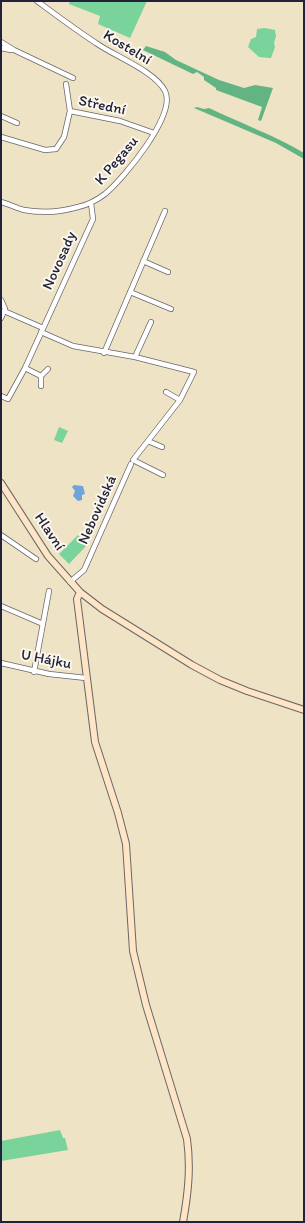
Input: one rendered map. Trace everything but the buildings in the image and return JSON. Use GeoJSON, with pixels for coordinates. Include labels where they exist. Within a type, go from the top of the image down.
{"type":"FeatureCollection","features":[{"type":"Feature","properties":{"kind":"street","name":"Kostelní"},"geometry":{"type":"LineString","coordinates":[[37,1],[96,44],[130,61],[161,85],[167,94],[166,106],[162,118],[154,133]]}},
{"type":"Feature","properties":{"kind":"street"},"geometry":{"type":"LineString","coordinates":[[1,42],[14,50],[73,78]]}},
{"type":"Feature","properties":{"kind":"street"},"geometry":{"type":"LineString","coordinates":[[1,48],[14,50]]}},
{"type":"Feature","properties":{"kind":"street"},"geometry":{"type":"LineString","coordinates":[[66,84],[70,111]]}},
{"type":"Feature","properties":{"kind":"street","name":"Střední"},"geometry":{"type":"LineString","coordinates":[[1,137],[40,149],[54,150],[58,148],[64,137],[70,111],[120,121],[154,133]]}},
{"type":"Feature","properties":{"kind":"street"},"geometry":{"type":"LineString","coordinates":[[1,116],[17,122]]}},
{"type":"Feature","properties":{"kind":"street","name":"K Pegasu"},"geometry":{"type":"LineString","coordinates":[[1,202],[25,210],[40,212],[77,208],[91,203],[111,189],[154,133]]}},
{"type":"Feature","properties":{"kind":"street","name":"Novosady"},"geometry":{"type":"LineString","coordinates":[[1,396],[8,399],[42,330],[93,219],[94,214],[91,203]]}},
{"type":"Feature","properties":{"kind":"street"},"geometry":{"type":"LineString","coordinates":[[104,353],[165,211]]}},
{"type":"Feature","properties":{"kind":"street"},"geometry":{"type":"LineString","coordinates":[[144,261],[168,272]]}},
{"type":"Feature","properties":{"kind":"street"},"geometry":{"type":"LineString","coordinates":[[130,292],[171,309]]}},
{"type":"Feature","properties":{"kind":"street"},"geometry":{"type":"LineString","coordinates":[[1,300],[5,309],[1,318]]}},
{"type":"Feature","properties":{"kind":"street"},"geometry":{"type":"LineString","coordinates":[[4,311],[73,346],[104,353],[135,357],[194,372],[180,400],[133,460],[163,475]]}},
{"type":"Feature","properties":{"kind":"street"},"geometry":{"type":"LineString","coordinates":[[135,357],[151,322]]}},
{"type":"Feature","properties":{"kind":"street"},"geometry":{"type":"LineString","coordinates":[[24,368],[41,376]]}},
{"type":"Feature","properties":{"kind":"street"},"geometry":{"type":"LineString","coordinates":[[41,386],[41,376],[48,369]]}},
{"type":"Feature","properties":{"kind":"street"},"geometry":{"type":"LineString","coordinates":[[166,392],[180,400]]}},
{"type":"Feature","properties":{"kind":"street"},"geometry":{"type":"LineString","coordinates":[[148,441],[162,447]]}},
{"type":"Feature","properties":{"kind":"street","name":"Nebovidská"},"geometry":{"type":"LineString","coordinates":[[70,582],[84,570],[131,464]]}},
{"type":"Feature","properties":{"kind":"street","name":"Hlavní"},"geometry":{"type":"LineString","coordinates":[[1,483],[48,556],[80,592],[192,665],[220,680],[247,691],[304,710]]}},
{"type":"Feature","properties":{"kind":"street"},"geometry":{"type":"LineString","coordinates":[[1,536],[36,559]]}},
{"type":"Feature","properties":{"kind":"street"},"geometry":{"type":"LineString","coordinates":[[34,672],[49,591]]}},
{"type":"Feature","properties":{"kind":"street"},"geometry":{"type":"LineString","coordinates":[[80,592],[77,599],[95,742],[118,813],[126,844],[133,951],[146,1005],[187,1139],[190,1169],[183,1222]]}},
{"type":"Feature","properties":{"kind":"street"},"geometry":{"type":"LineString","coordinates":[[1,606],[43,624]]}},
{"type":"Feature","properties":{"kind":"street","name":"U Hájku"},"geometry":{"type":"LineString","coordinates":[[1,663],[34,672],[86,678]]}},
{"type":"Feature","properties":{"kind":"green space"},"geometry":{"type":"Polygon","coordinates":[[[70,1],[147,1],[130,38],[98,24],[100,16],[69,4],[70,1]]]}},
{"type":"Feature","properties":{"kind":"green space"},"geometry":{"type":"Polygon","coordinates":[[[265,28],[275,30],[275,47],[271,58],[259,57],[248,47],[251,39],[256,37],[257,29],[265,28]]]}},
{"type":"Feature","properties":{"kind":"green space"},"geometry":{"type":"Polygon","coordinates":[[[146,46],[165,52],[176,60],[219,80],[244,88],[255,85],[273,88],[261,121],[258,120],[262,107],[216,90],[216,88],[204,80],[204,77],[197,72],[193,74],[143,50],[146,46]]]}},
{"type":"Feature","properties":{"kind":"green space"},"geometry":{"type":"Polygon","coordinates":[[[197,107],[204,109],[209,108],[281,140],[304,153],[304,159],[276,143],[194,108],[197,107]]]}},
{"type":"Feature","properties":{"kind":"green space"},"geometry":{"type":"Polygon","coordinates":[[[59,427],[68,431],[62,443],[54,440],[59,427]]]}},
{"type":"Feature","properties":{"kind":"green space"},"geometry":{"type":"Polygon","coordinates":[[[78,535],[87,545],[69,564],[59,554],[78,535]]]}},
{"type":"Feature","properties":{"kind":"green space"},"geometry":{"type":"Polygon","coordinates":[[[60,1130],[63,1138],[65,1138],[68,1150],[1,1161],[1,1141],[60,1130]]]}},
{"type":"Feature","properties":{"kind":"water"},"geometry":{"type":"Polygon","coordinates":[[[74,485],[83,486],[85,494],[82,495],[82,500],[78,501],[73,496],[75,491],[72,487],[74,485]]]}}]}
